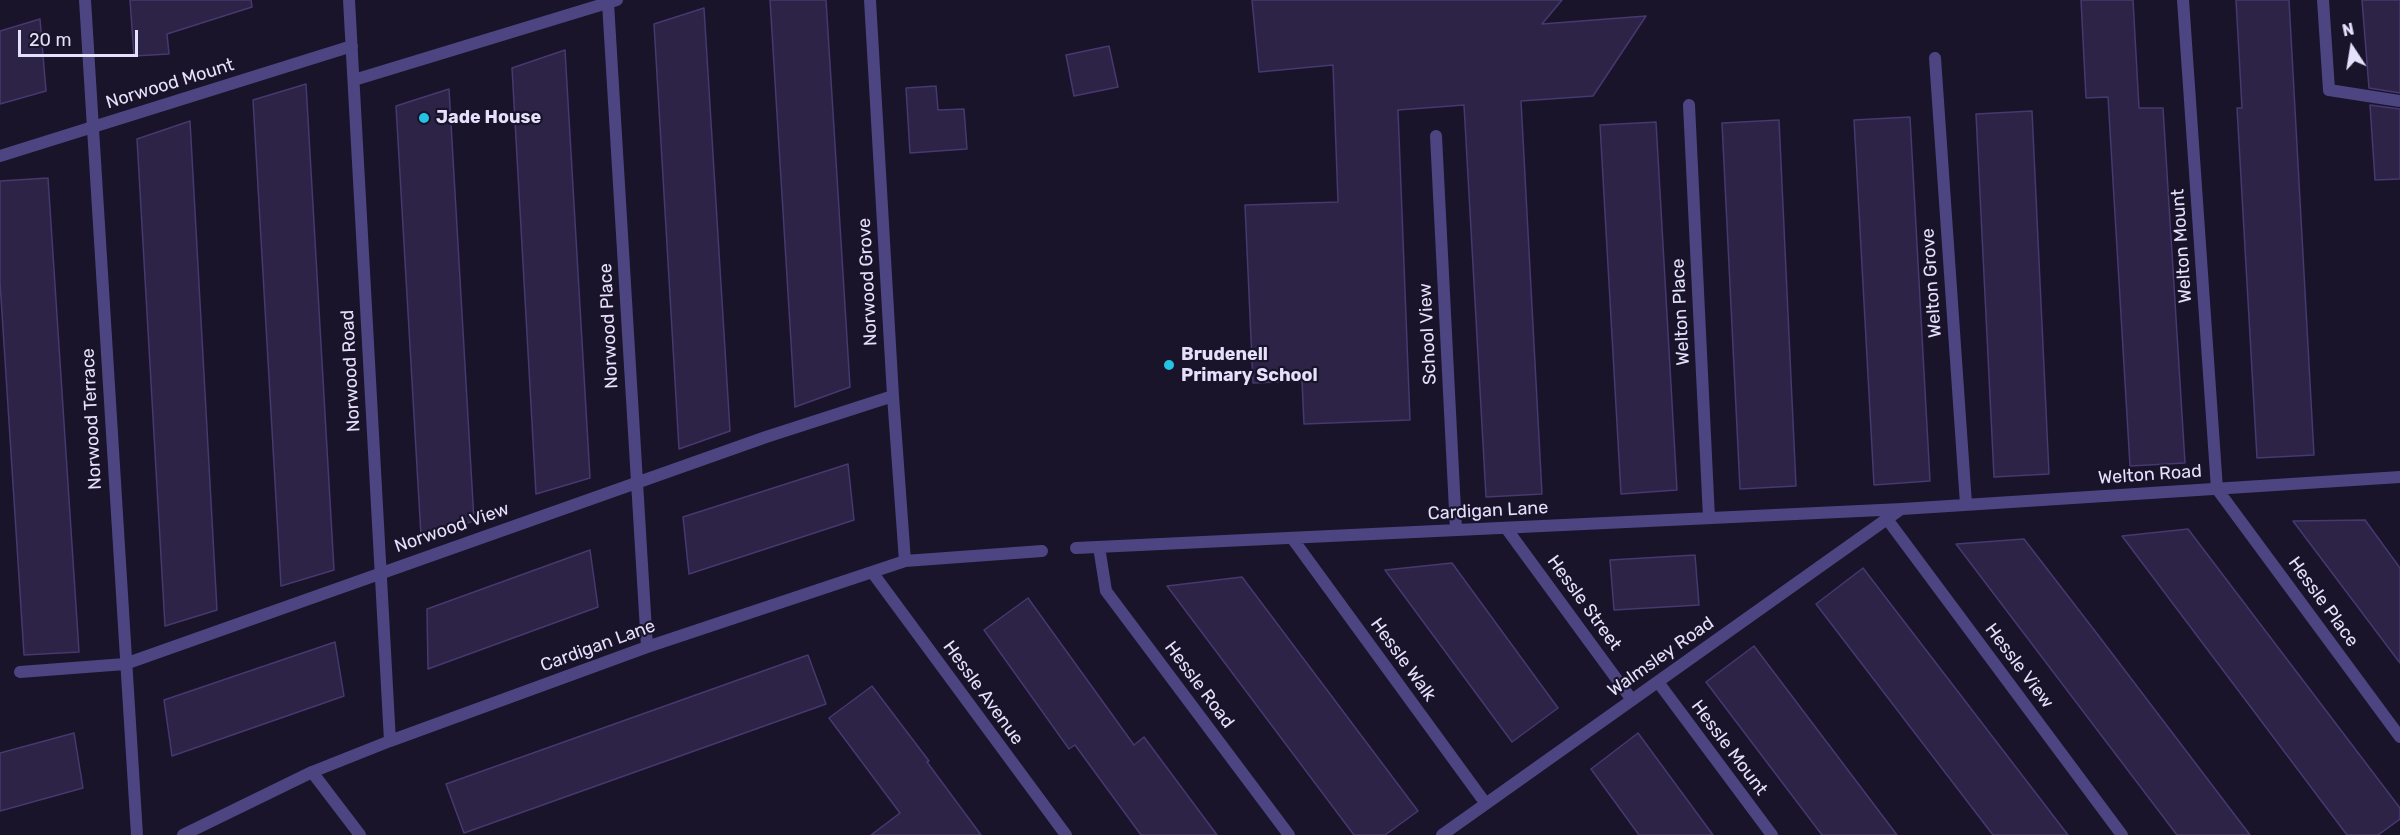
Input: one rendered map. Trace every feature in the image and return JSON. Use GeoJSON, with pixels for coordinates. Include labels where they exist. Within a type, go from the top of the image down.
{"type":"FeatureCollection","features":[{"type":"Feature","properties":{"kind":"street","name":"Norwood Terrace"},"geometry":{"type":"LineString","coordinates":[[85,0],[136,835]]}},
{"type":"Feature","properties":{"kind":"street","name":"Norwood Road"},"geometry":{"type":"LineString","coordinates":[[349,0],[390,741]]}},
{"type":"Feature","properties":{"kind":"street","name":"Norwood Grove"},"geometry":{"type":"LineString","coordinates":[[870,0],[892,396],[904,561]]}},
{"type":"Feature","properties":{"kind":"street","name":"Welton Mount"},"geometry":{"type":"LineString","coordinates":[[2183,0],[2217,489]]}},
{"type":"Feature","properties":{"kind":"street"},"geometry":{"type":"LineString","coordinates":[[2323,0],[2330,90],[2400,101]]}},
{"type":"Feature","properties":{"kind":"street"},"geometry":{"type":"LineString","coordinates":[[354,80],[613,1]]}},
{"type":"Feature","properties":{"kind":"street","name":"Norwood Place"},"geometry":{"type":"LineString","coordinates":[[613,1],[636,482],[647,647]]}},
{"type":"Feature","properties":{"kind":"street","name":"Norwood Mount"},"geometry":{"type":"LineString","coordinates":[[0,156],[352,46]]}},
{"type":"Feature","properties":{"kind":"street","name":"Welton Grove"},"geometry":{"type":"LineString","coordinates":[[1935,58],[1966,504]]}},
{"type":"Feature","properties":{"kind":"street","name":"Welton Place"},"geometry":{"type":"LineString","coordinates":[[1689,105],[1709,518]]}},
{"type":"Feature","properties":{"kind":"street","name":"School View"},"geometry":{"type":"LineString","coordinates":[[1436,136],[1456,530]]}},
{"type":"Feature","properties":{"kind":"street","name":"Norwood View"},"geometry":{"type":"LineString","coordinates":[[20,672],[125,663],[636,482],[892,396]]}},
{"type":"Feature","properties":{"kind":"street","name":"Welton Road"},"geometry":{"type":"LineString","coordinates":[[1902,508],[2400,477]]}},
{"type":"Feature","properties":{"kind":"street","name":"Hessle Place"},"geometry":{"type":"LineString","coordinates":[[2217,489],[2400,737]]}},
{"type":"Feature","properties":{"kind":"street","name":"Cardigan Lane"},"geometry":{"type":"LineString","coordinates":[[1076,548],[1902,508]]}},
{"type":"Feature","properties":{"kind":"street","name":"Walmsley Road"},"geometry":{"type":"LineString","coordinates":[[1442,835],[1902,508]]}},
{"type":"Feature","properties":{"kind":"street","name":"Hessle View"},"geometry":{"type":"LineString","coordinates":[[1887,519],[2122,835]]}},
{"type":"Feature","properties":{"kind":"street","name":"Hessle Street"},"geometry":{"type":"LineString","coordinates":[[1506,528],[1632,700]]}},
{"type":"Feature","properties":{"kind":"street","name":"Hessle Walk"},"geometry":{"type":"LineString","coordinates":[[1292,538],[1486,804]]}},
{"type":"Feature","properties":{"kind":"street","name":"Hessle Road"},"geometry":{"type":"LineString","coordinates":[[1100,548],[1106,591],[1289,835]]}},
{"type":"Feature","properties":{"kind":"street","name":"Cardigan Lane"},"geometry":{"type":"LineString","coordinates":[[183,835],[312,772],[390,741],[647,647],[904,561],[1042,551]]}},
{"type":"Feature","properties":{"kind":"street","name":"Hessle Avenue"},"geometry":{"type":"LineString","coordinates":[[872,572],[1066,835]]}},
{"type":"Feature","properties":{"kind":"street","name":"Hessle Mount"},"geometry":{"type":"LineString","coordinates":[[1658,682],[1772,835]]}},
{"type":"Feature","properties":{"kind":"street"},"geometry":{"type":"LineString","coordinates":[[312,772],[360,835]]}},
{"type":"Feature","properties":{"kind":"building"},"geometry":{"type":"Polygon","coordinates":[[[130,0],[251,0],[252,7],[167,34],[169,54],[134,56],[130,0]]]}},
{"type":"Feature","properties":{"kind":"building"},"geometry":{"type":"Polygon","coordinates":[[[770,0],[826,0],[850,387],[795,407],[770,0]]]}},
{"type":"Feature","properties":{"kind":"building"},"geometry":{"type":"Polygon","coordinates":[[[1252,0],[1562,0],[1542,24],[1646,16],[1593,96],[1521,101],[1542,494],[1486,497],[1464,105],[1398,110],[1410,420],[1304,424],[1302,381],[1253,383],[1245,205],[1338,202],[1333,65],[1259,72],[1252,0]]]}},
{"type":"Feature","properties":{"kind":"building"},"geometry":{"type":"Polygon","coordinates":[[[2081,0],[2133,0],[2139,108],[2163,108],[2185,463],[2130,466],[2108,97],[2086,98],[2081,0]]]}},
{"type":"Feature","properties":{"kind":"building"},"geometry":{"type":"Polygon","coordinates":[[[2236,0],[2289,0],[2314,455],[2257,458],[2237,108],[2242,108],[2236,0]]]}},
{"type":"Feature","properties":{"kind":"building"},"geometry":{"type":"Polygon","coordinates":[[[2362,0],[2400,0],[2400,93],[2369,88],[2362,0]]]}},
{"type":"Feature","properties":{"kind":"building"},"geometry":{"type":"Polygon","coordinates":[[[704,8],[730,431],[679,449],[654,24],[704,8]]]}},
{"type":"Feature","properties":{"kind":"building"},"geometry":{"type":"Polygon","coordinates":[[[40,19],[46,91],[0,104],[0,31],[40,19]]]}},
{"type":"Feature","properties":{"kind":"building"},"geometry":{"type":"Polygon","coordinates":[[[1109,46],[1118,87],[1074,96],[1066,55],[1109,46]]]}},
{"type":"Feature","properties":{"kind":"building"},"geometry":{"type":"Polygon","coordinates":[[[565,50],[590,478],[536,494],[512,68],[565,50]]]}},
{"type":"Feature","properties":{"kind":"building"},"geometry":{"type":"Polygon","coordinates":[[[306,84],[334,570],[281,586],[253,100],[306,84]]]}},
{"type":"Feature","properties":{"kind":"building"},"geometry":{"type":"Polygon","coordinates":[[[936,86],[938,110],[964,109],[967,149],[910,153],[906,88],[936,86]]]}},
{"type":"Feature","properties":{"kind":"building"},"geometry":{"type":"Polygon","coordinates":[[[449,89],[474,521],[421,536],[396,106],[449,89]]]}},
{"type":"Feature","properties":{"kind":"building"},"geometry":{"type":"Polygon","coordinates":[[[2370,105],[2400,109],[2400,179],[2375,180],[2370,105]]]}},
{"type":"Feature","properties":{"kind":"building"},"geometry":{"type":"Polygon","coordinates":[[[2032,111],[2049,474],[1994,477],[1976,114],[2032,111]]]}},
{"type":"Feature","properties":{"kind":"building"},"geometry":{"type":"Polygon","coordinates":[[[1910,117],[1930,481],[1874,485],[1854,120],[1910,117]]]}},
{"type":"Feature","properties":{"kind":"building"},"geometry":{"type":"Polygon","coordinates":[[[1779,120],[1796,486],[1740,489],[1722,123],[1779,120]]]}},
{"type":"Feature","properties":{"kind":"building"},"geometry":{"type":"Polygon","coordinates":[[[190,121],[217,610],[165,626],[137,139],[190,121]]]}},
{"type":"Feature","properties":{"kind":"building"},"geometry":{"type":"Polygon","coordinates":[[[1656,122],[1677,490],[1621,494],[1600,125],[1656,122]]]}},
{"type":"Feature","properties":{"kind":"building"},"geometry":{"type":"Polygon","coordinates":[[[48,178],[79,652],[24,655],[0,282],[0,181],[48,178]]]}},
{"type":"Feature","properties":{"kind":"building"},"geometry":{"type":"Polygon","coordinates":[[[848,464],[854,520],[689,574],[683,517],[848,464]]]}},
{"type":"Feature","properties":{"kind":"building"},"geometry":{"type":"Polygon","coordinates":[[[2365,520],[2400,568],[2400,663],[2293,521],[2365,520]]]}},
{"type":"Feature","properties":{"kind":"building"},"geometry":{"type":"Polygon","coordinates":[[[2188,529],[2400,808],[2400,819],[2378,835],[2347,835],[2122,536],[2188,529]]]}},
{"type":"Feature","properties":{"kind":"building"},"geometry":{"type":"Polygon","coordinates":[[[2024,539],[2250,835],[2177,835],[1956,544],[2024,539]]]}},
{"type":"Feature","properties":{"kind":"building"},"geometry":{"type":"Polygon","coordinates":[[[590,550],[598,607],[428,669],[427,609],[590,550]]]}},
{"type":"Feature","properties":{"kind":"building"},"geometry":{"type":"Polygon","coordinates":[[[1695,555],[1699,605],[1614,610],[1610,560],[1695,555]]]}},
{"type":"Feature","properties":{"kind":"building"},"geometry":{"type":"Polygon","coordinates":[[[1452,563],[1558,708],[1512,742],[1385,570],[1452,563]]]}},
{"type":"Feature","properties":{"kind":"building"},"geometry":{"type":"Polygon","coordinates":[[[1863,568],[2068,835],[1993,835],[1816,604],[1863,568]]]}},
{"type":"Feature","properties":{"kind":"building"},"geometry":{"type":"Polygon","coordinates":[[[1242,577],[1418,811],[1385,835],[1354,835],[1167,586],[1242,577]]]}},
{"type":"Feature","properties":{"kind":"building"},"geometry":{"type":"Polygon","coordinates":[[[1028,598],[1134,745],[1144,737],[1217,835],[1141,835],[1075,745],[1069,749],[984,630],[1028,598]]]}},
{"type":"Feature","properties":{"kind":"building"},"geometry":{"type":"Polygon","coordinates":[[[335,642],[344,696],[172,756],[164,700],[335,642]]]}},
{"type":"Feature","properties":{"kind":"building"},"geometry":{"type":"Polygon","coordinates":[[[1754,646],[1897,835],[1822,835],[1706,682],[1754,646]]]}},
{"type":"Feature","properties":{"kind":"building"},"geometry":{"type":"Polygon","coordinates":[[[808,655],[826,704],[464,833],[446,784],[808,655]]]}},
{"type":"Feature","properties":{"kind":"building"},"geometry":{"type":"Polygon","coordinates":[[[872,686],[981,835],[871,835],[900,813],[829,718],[872,686]]]}},
{"type":"Feature","properties":{"kind":"building"},"geometry":{"type":"Polygon","coordinates":[[[74,733],[83,788],[0,811],[0,753],[74,733]]]}},
{"type":"Feature","properties":{"kind":"building"},"geometry":{"type":"Polygon","coordinates":[[[1638,733],[1713,835],[1639,835],[1591,769],[1638,733]]]}},
{"type":"Feature","properties":{"kind":"place","name":"Jade House"},"geometry":{"type":"Point","coordinates":[424,118]}},
{"type":"Feature","properties":{"kind":"place","name":"Brudenell Primary School"},"geometry":{"type":"Point","coordinates":[1169,365]}}]}
